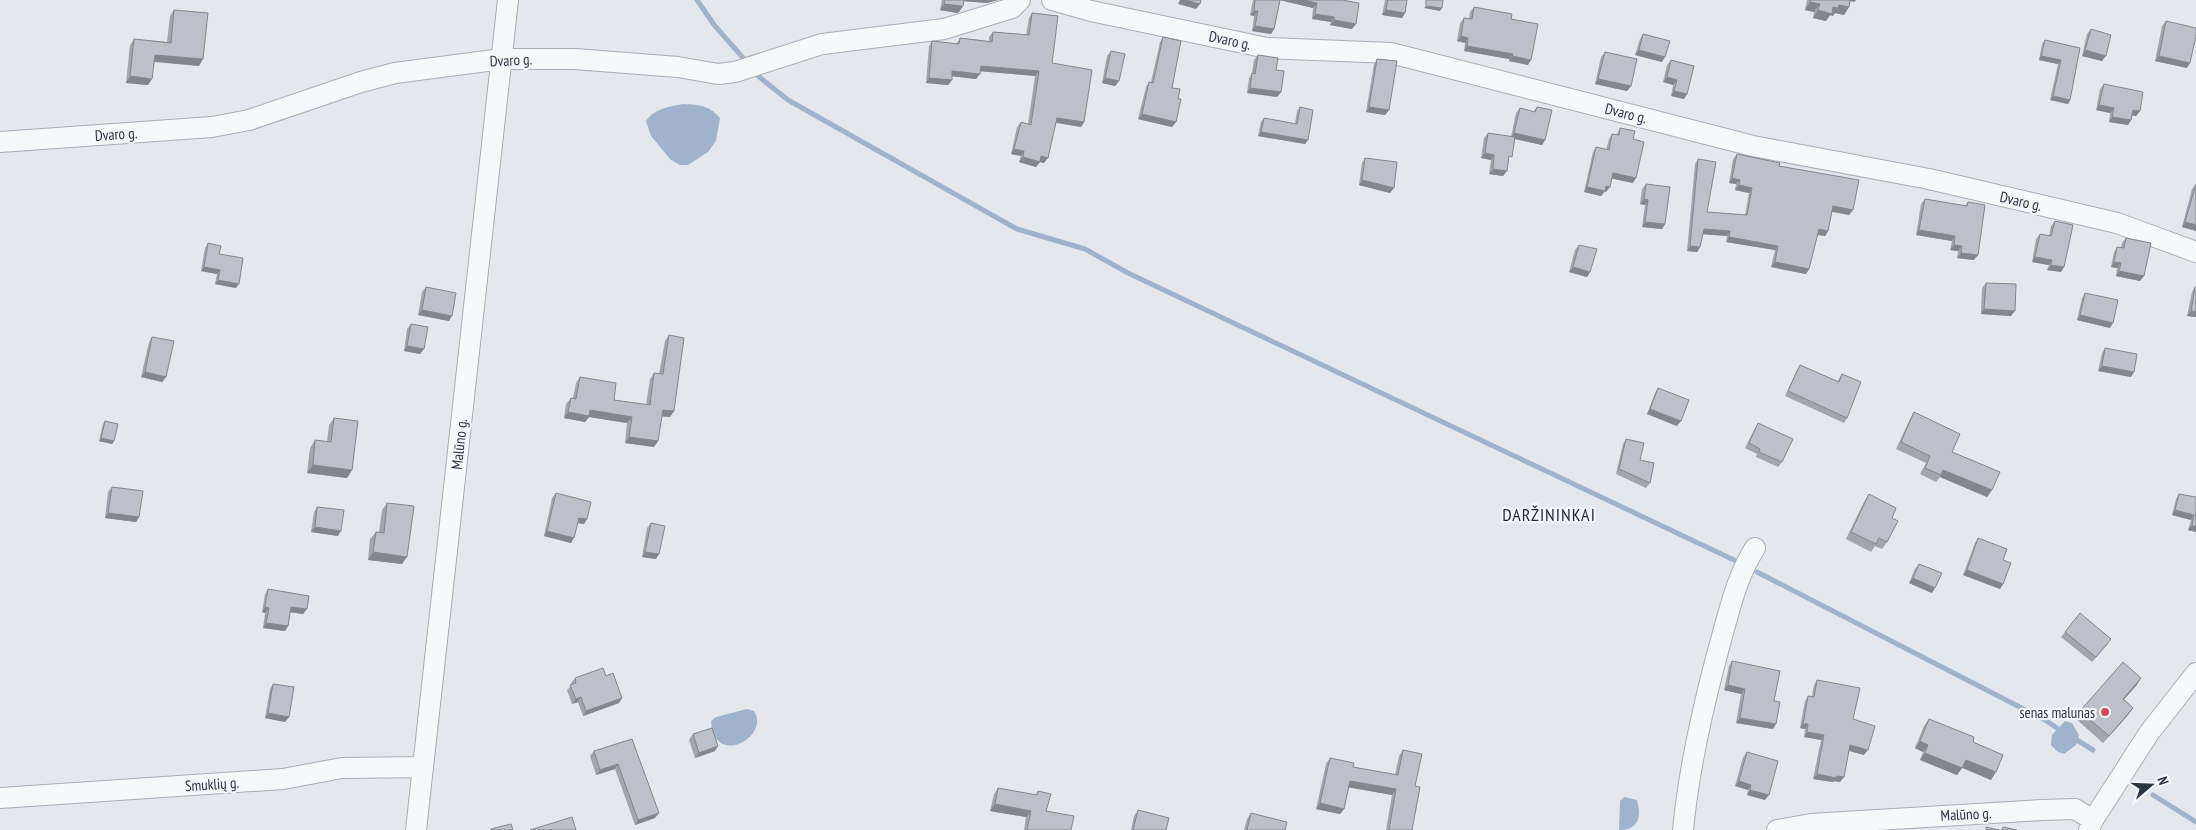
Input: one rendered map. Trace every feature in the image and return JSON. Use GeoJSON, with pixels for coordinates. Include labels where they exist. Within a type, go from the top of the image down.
{"type":"FeatureCollection","features":[{"type":"Feature","properties":{"kind":"street","name":"Malūno g."},"geometry":{"type":"LineString","coordinates":[[416,830],[508,0]]}},
{"type":"Feature","properties":{"kind":"street","name":"Dvaro g."},"geometry":{"type":"LineString","coordinates":[[0,142],[221,125],[249,120],[361,82],[395,73],[502,59],[576,59],[678,67],[718,74],[735,72],[822,44],[944,29],[1002,12],[1012,8],[1020,0]]}},
{"type":"Feature","properties":{"kind":"street","name":"Dvaro g."},"geometry":{"type":"LineString","coordinates":[[1052,0],[1091,11],[1267,48],[1391,53],[1753,146],[1929,178],[2117,224],[2196,252]]}},
{"type":"Feature","properties":{"kind":"street"},"geometry":{"type":"LineString","coordinates":[[1683,830],[1687,790],[1709,682],[1735,588],[1755,548]]}},
{"type":"Feature","properties":{"kind":"street"},"geometry":{"type":"LineString","coordinates":[[2091,825],[2149,733],[2196,674]]}},
{"type":"Feature","properties":{"kind":"street","name":"Smuklių g."},"geometry":{"type":"LineString","coordinates":[[0,798],[283,779],[342,768],[423,766]]}},
{"type":"Feature","properties":{"kind":"street","name":"Malūno g."},"geometry":{"type":"LineString","coordinates":[[1778,830],[1811,824],[2075,809],[2091,825]]}},
{"type":"Feature","properties":{"kind":"water"},"geometry":{"type":"Polygon","coordinates":[[[683,104],[704,106],[712,110],[720,118],[716,141],[708,152],[688,165],[680,165],[671,160],[651,136],[646,121],[658,111],[683,104]]]}},
{"type":"Feature","properties":{"kind":"water"},"geometry":{"type":"Polygon","coordinates":[[[747,709],[754,711],[757,721],[755,730],[749,738],[730,746],[721,743],[714,735],[711,721],[716,717],[747,709]]]}},
{"type":"Feature","properties":{"kind":"water"},"geometry":{"type":"Polygon","coordinates":[[[2065,721],[2072,723],[2079,735],[2076,745],[2064,754],[2058,752],[2051,745],[2052,735],[2065,721]]]}},
{"type":"Feature","properties":{"kind":"water"},"geometry":{"type":"Polygon","coordinates":[[[1624,797],[1637,800],[1639,817],[1631,828],[1619,830],[1620,801],[1624,797]]]}},
{"type":"Feature","properties":{"kind":"building"},"geometry":{"type":"Polygon","coordinates":[[[945,0],[964,0],[963,6],[961,6],[944,4],[945,0]]]}},
{"type":"Feature","properties":{"kind":"building"},"geometry":{"type":"Polygon","coordinates":[[[1185,0],[1201,0],[1200,4],[1185,0]]]}},
{"type":"Feature","properties":{"kind":"building"},"geometry":{"type":"Polygon","coordinates":[[[1255,0],[1280,0],[1274,29],[1255,26],[1258,11],[1254,11],[1255,0]]]}},
{"type":"Feature","properties":{"kind":"building"},"geometry":{"type":"Polygon","coordinates":[[[1303,0],[1342,0],[1359,3],[1356,24],[1334,20],[1334,17],[1315,14],[1317,3],[1303,0]]]}},
{"type":"Feature","properties":{"kind":"building"},"geometry":{"type":"Polygon","coordinates":[[[1388,0],[1407,0],[1405,13],[1386,10],[1388,0]]]}},
{"type":"Feature","properties":{"kind":"building"},"geometry":{"type":"Polygon","coordinates":[[[1426,0],[1443,0],[1442,8],[1426,6],[1426,0]]]}},
{"type":"Feature","properties":{"kind":"building"},"geometry":{"type":"Polygon","coordinates":[[[1811,0],[1850,0],[1849,7],[1839,5],[1838,8],[1833,7],[1832,14],[1818,10],[1820,4],[1810,2],[1811,0]]]}},
{"type":"Feature","properties":{"kind":"building"},"geometry":{"type":"Polygon","coordinates":[[[1474,7],[1512,14],[1511,19],[1538,24],[1531,60],[1512,56],[1513,54],[1467,46],[1468,38],[1461,36],[1464,18],[1472,19],[1474,7]]]}},
{"type":"Feature","properties":{"kind":"building"},"geometry":{"type":"Polygon","coordinates":[[[174,10],[208,13],[203,59],[155,55],[152,79],[130,76],[134,39],[171,43],[174,10]]]}},
{"type":"Feature","properties":{"kind":"building"},"geometry":{"type":"Polygon","coordinates":[[[1032,13],[1058,16],[1052,63],[1092,70],[1084,122],[1057,118],[1048,158],[1041,156],[1040,162],[1023,157],[1024,151],[1014,149],[1021,122],[1031,125],[1039,71],[981,66],[980,74],[952,71],[952,80],[929,78],[932,41],[959,44],[960,38],[992,42],[993,32],[1029,35],[1032,13]]]}},
{"type":"Feature","properties":{"kind":"building"},"geometry":{"type":"Polygon","coordinates":[[[2166,21],[2196,28],[2190,63],[2159,56],[2166,21]]]}},
{"type":"Feature","properties":{"kind":"building"},"geometry":{"type":"Polygon","coordinates":[[[2091,29],[2111,35],[2106,56],[2085,50],[2091,29]]]}},
{"type":"Feature","properties":{"kind":"building"},"geometry":{"type":"Polygon","coordinates":[[[1643,34],[1670,41],[1665,57],[1639,50],[1643,34]]]}},
{"type":"Feature","properties":{"kind":"building"},"geometry":{"type":"Polygon","coordinates":[[[1163,37],[1181,41],[1172,88],[1180,89],[1178,99],[1181,99],[1176,122],[1142,114],[1149,82],[1153,83],[1163,37]]]}},
{"type":"Feature","properties":{"kind":"building"},"geometry":{"type":"Polygon","coordinates":[[[2045,40],[2080,48],[2070,100],[2053,96],[2061,60],[2041,56],[2045,40]]]}},
{"type":"Feature","properties":{"kind":"building"},"geometry":{"type":"Polygon","coordinates":[[[1111,51],[1125,54],[1119,81],[1105,78],[1111,51]]]}},
{"type":"Feature","properties":{"kind":"building"},"geometry":{"type":"Polygon","coordinates":[[[1605,52],[1637,59],[1631,86],[1598,79],[1605,52]]]}},
{"type":"Feature","properties":{"kind":"building"},"geometry":{"type":"Polygon","coordinates":[[[1258,55],[1278,58],[1276,70],[1284,71],[1281,92],[1250,88],[1252,73],[1255,74],[1258,55]]]}},
{"type":"Feature","properties":{"kind":"building"},"geometry":{"type":"Polygon","coordinates":[[[1377,59],[1397,61],[1389,110],[1369,107],[1377,59]]]}},
{"type":"Feature","properties":{"kind":"building"},"geometry":{"type":"Polygon","coordinates":[[[1671,60],[1694,66],[1687,94],[1674,91],[1677,80],[1667,77],[1671,60]]]}},
{"type":"Feature","properties":{"kind":"building"},"geometry":{"type":"Polygon","coordinates":[[[2104,84],[2143,92],[2140,111],[2133,110],[2131,120],[2112,117],[2114,108],[2099,105],[2104,84]]]}},
{"type":"Feature","properties":{"kind":"building"},"geometry":{"type":"Polygon","coordinates":[[[1300,107],[1313,110],[1308,140],[1261,132],[1264,118],[1297,124],[1300,107]]]}},
{"type":"Feature","properties":{"kind":"building"},"geometry":{"type":"Polygon","coordinates":[[[1537,107],[1552,110],[1545,140],[1514,133],[1520,108],[1535,112],[1537,107]]]}},
{"type":"Feature","properties":{"kind":"building"},"geometry":{"type":"Polygon","coordinates":[[[1620,128],[1635,131],[1633,139],[1644,142],[1636,178],[1613,173],[1610,187],[1606,186],[1605,191],[1587,187],[1596,147],[1609,150],[1612,134],[1619,135],[1620,128]]]}},
{"type":"Feature","properties":{"kind":"building"},"geometry":{"type":"Polygon","coordinates":[[[1488,133],[1515,137],[1512,157],[1509,156],[1507,171],[1493,169],[1494,155],[1485,153],[1488,133]]]}},
{"type":"Feature","properties":{"kind":"building"},"geometry":{"type":"Polygon","coordinates":[[[1737,154],[1780,163],[1779,166],[1859,180],[1853,210],[1833,206],[1828,231],[1819,229],[1809,269],[1775,262],[1778,246],[1729,237],[1730,231],[1704,229],[1700,247],[1690,246],[1698,159],[1716,162],[1707,212],[1747,215],[1752,188],[1739,185],[1740,180],[1732,178],[1737,154]]]}},
{"type":"Feature","properties":{"kind":"building"},"geometry":{"type":"Polygon","coordinates":[[[1365,158],[1397,162],[1394,188],[1362,180],[1365,158]]]}},
{"type":"Feature","properties":{"kind":"building"},"geometry":{"type":"Polygon","coordinates":[[[1646,184],[1670,187],[1665,224],[1645,222],[1648,200],[1644,199],[1646,184]]]}},
{"type":"Feature","properties":{"kind":"building"},"geometry":{"type":"Polygon","coordinates":[[[2196,184],[2196,225],[2185,222],[2196,184]]]}},
{"type":"Feature","properties":{"kind":"building"},"geometry":{"type":"Polygon","coordinates":[[[1925,199],[1967,206],[1968,202],[1985,205],[1978,255],[1961,253],[1962,246],[1954,245],[1955,236],[1919,230],[1925,199]]]}},
{"type":"Feature","properties":{"kind":"building"},"geometry":{"type":"Polygon","coordinates":[[[2055,221],[2073,225],[2064,267],[2051,265],[2052,260],[2035,257],[2040,234],[2051,236],[2055,221]]]}},
{"type":"Feature","properties":{"kind":"building"},"geometry":{"type":"Polygon","coordinates":[[[2126,238],[2151,243],[2144,276],[2119,271],[2121,263],[2114,262],[2117,247],[2124,248],[2126,238]]]}},
{"type":"Feature","properties":{"kind":"building"},"geometry":{"type":"Polygon","coordinates":[[[208,243],[221,246],[219,254],[243,258],[239,284],[218,280],[220,270],[204,267],[208,243]]]}},
{"type":"Feature","properties":{"kind":"building"},"geometry":{"type":"Polygon","coordinates":[[[1579,245],[1597,249],[1590,272],[1573,267],[1579,245]]]}},
{"type":"Feature","properties":{"kind":"building"},"geometry":{"type":"Polygon","coordinates":[[[1986,283],[2016,284],[2015,311],[1984,309],[1986,283]]]}},
{"type":"Feature","properties":{"kind":"building"},"geometry":{"type":"Polygon","coordinates":[[[426,287],[456,293],[452,316],[422,310],[426,287]]]}},
{"type":"Feature","properties":{"kind":"building"},"geometry":{"type":"Polygon","coordinates":[[[2196,287],[2196,312],[2191,311],[2196,287]]]}},
{"type":"Feature","properties":{"kind":"building"},"geometry":{"type":"Polygon","coordinates":[[[2085,293],[2118,300],[2113,323],[2080,315],[2085,293]]]}},
{"type":"Feature","properties":{"kind":"building"},"geometry":{"type":"Polygon","coordinates":[[[411,324],[428,327],[424,349],[407,346],[411,324]]]}},
{"type":"Feature","properties":{"kind":"building"},"geometry":{"type":"Polygon","coordinates":[[[669,335],[684,338],[674,411],[663,410],[658,441],[629,437],[632,417],[590,410],[589,416],[568,412],[571,398],[576,399],[580,377],[616,383],[614,400],[650,405],[654,373],[663,374],[669,335]]]}},
{"type":"Feature","properties":{"kind":"building"},"geometry":{"type":"Polygon","coordinates":[[[152,337],[174,341],[166,377],[145,372],[152,337]]]}},
{"type":"Feature","properties":{"kind":"building"},"geometry":{"type":"Polygon","coordinates":[[[2105,348],[2137,354],[2134,372],[2102,366],[2105,348]]]}},
{"type":"Feature","properties":{"kind":"building"},"geometry":{"type":"Polygon","coordinates":[[[1800,365],[1839,382],[1842,374],[1861,382],[1847,418],[1788,391],[1800,365]]]}},
{"type":"Feature","properties":{"kind":"building"},"geometry":{"type":"Polygon","coordinates":[[[1658,388],[1689,400],[1681,421],[1650,409],[1658,388]]]}},
{"type":"Feature","properties":{"kind":"building"},"geometry":{"type":"Polygon","coordinates":[[[1914,412],[1960,434],[1952,452],[2000,472],[1992,490],[1943,470],[1941,475],[1925,468],[1930,456],[1901,442],[1914,412]]]}},
{"type":"Feature","properties":{"kind":"building"},"geometry":{"type":"Polygon","coordinates":[[[334,418],[358,421],[352,470],[313,465],[315,440],[331,442],[334,418]]]}},
{"type":"Feature","properties":{"kind":"building"},"geometry":{"type":"Polygon","coordinates":[[[105,421],[118,424],[114,441],[101,438],[105,421]]]}},
{"type":"Feature","properties":{"kind":"building"},"geometry":{"type":"Polygon","coordinates":[[[1758,423],[1793,439],[1782,462],[1759,452],[1760,449],[1749,443],[1758,423]]]}},
{"type":"Feature","properties":{"kind":"building"},"geometry":{"type":"Polygon","coordinates":[[[1626,439],[1644,443],[1640,460],[1654,463],[1650,483],[1619,469],[1626,439]]]}},
{"type":"Feature","properties":{"kind":"building"},"geometry":{"type":"Polygon","coordinates":[[[112,487],[143,491],[139,517],[108,513],[112,487]]]}},
{"type":"Feature","properties":{"kind":"building"},"geometry":{"type":"Polygon","coordinates":[[[556,493],[591,502],[587,519],[579,518],[574,538],[547,531],[556,493]]]}},
{"type":"Feature","properties":{"kind":"building"},"geometry":{"type":"Polygon","coordinates":[[[1869,494],[1896,508],[1892,518],[1898,521],[1887,542],[1879,538],[1876,544],[1851,532],[1869,494]]]}},
{"type":"Feature","properties":{"kind":"building"},"geometry":{"type":"Polygon","coordinates":[[[2179,494],[2196,497],[2196,527],[2192,525],[2194,515],[2175,510],[2179,494]]]}},
{"type":"Feature","properties":{"kind":"building"},"geometry":{"type":"Polygon","coordinates":[[[387,503],[414,506],[407,557],[373,552],[376,532],[384,533],[387,503]]]}},
{"type":"Feature","properties":{"kind":"building"},"geometry":{"type":"Polygon","coordinates":[[[317,507],[344,510],[341,531],[315,527],[317,507]]]}},
{"type":"Feature","properties":{"kind":"building"},"geometry":{"type":"Polygon","coordinates":[[[651,523],[665,526],[659,554],[645,552],[651,523]]]}},
{"type":"Feature","properties":{"kind":"building"},"geometry":{"type":"Polygon","coordinates":[[[1978,538],[2007,549],[2003,560],[2011,563],[2003,584],[1967,570],[1978,538]]]}},
{"type":"Feature","properties":{"kind":"building"},"geometry":{"type":"Polygon","coordinates":[[[1919,564],[1942,573],[1935,588],[1913,578],[1919,564]]]}},
{"type":"Feature","properties":{"kind":"building"},"geometry":{"type":"Polygon","coordinates":[[[268,589],[309,596],[307,609],[291,607],[288,626],[266,623],[269,608],[265,607],[268,589]]]}},
{"type":"Feature","properties":{"kind":"building"},"geometry":{"type":"Polygon","coordinates":[[[2080,613],[2111,639],[2096,657],[2065,632],[2080,613]]]}},
{"type":"Feature","properties":{"kind":"building"},"geometry":{"type":"Polygon","coordinates":[[[1732,661],[1780,671],[1774,701],[1780,702],[1776,724],[1740,718],[1745,689],[1728,685],[1732,661]]]}},
{"type":"Feature","properties":{"kind":"building"},"geometry":{"type":"Polygon","coordinates":[[[2123,662],[2141,678],[2123,699],[2133,708],[2109,736],[2080,711],[2123,662]]]}},
{"type":"Feature","properties":{"kind":"building"},"geometry":{"type":"Polygon","coordinates":[[[603,668],[606,676],[613,673],[622,698],[586,711],[581,697],[576,699],[570,685],[576,683],[575,678],[603,668]]]}},
{"type":"Feature","properties":{"kind":"building"},"geometry":{"type":"Polygon","coordinates":[[[1817,680],[1860,688],[1853,719],[1875,726],[1868,750],[1850,745],[1844,777],[1837,776],[1836,778],[1817,774],[1824,735],[1807,732],[1808,724],[1803,724],[1808,696],[1814,697],[1817,680]]]}},
{"type":"Feature","properties":{"kind":"building"},"geometry":{"type":"Polygon","coordinates":[[[273,684],[294,687],[289,717],[268,713],[273,684]]]}},
{"type":"Feature","properties":{"kind":"building"},"geometry":{"type":"Polygon","coordinates":[[[1929,719],[1974,737],[1973,742],[2003,755],[1996,772],[1966,760],[1962,768],[1925,753],[1928,745],[1920,741],[1929,719]]]}},
{"type":"Feature","properties":{"kind":"building"},"geometry":{"type":"Polygon","coordinates":[[[712,728],[718,746],[699,753],[693,734],[712,728]]]}},
{"type":"Feature","properties":{"kind":"building"},"geometry":{"type":"Polygon","coordinates":[[[632,739],[659,813],[638,820],[618,764],[600,770],[594,751],[632,739]]]}},
{"type":"Feature","properties":{"kind":"building"},"geometry":{"type":"Polygon","coordinates":[[[1403,750],[1422,754],[1415,786],[1420,787],[1412,830],[1389,830],[1396,789],[1350,781],[1344,809],[1320,803],[1330,758],[1354,763],[1353,767],[1398,775],[1403,750]]]}},
{"type":"Feature","properties":{"kind":"building"},"geometry":{"type":"Polygon","coordinates":[[[1747,752],[1778,761],[1769,795],[1750,790],[1751,785],[1739,781],[1747,752]]]}},
{"type":"Feature","properties":{"kind":"building"},"geometry":{"type":"Polygon","coordinates":[[[998,788],[1037,795],[1038,791],[1051,794],[1046,811],[1074,816],[1071,830],[1027,830],[1031,811],[995,804],[998,788]]]}},
{"type":"Feature","properties":{"kind":"building"},"geometry":{"type":"Polygon","coordinates":[[[1138,810],[1169,818],[1166,830],[1133,830],[1138,810]]]}},
{"type":"Feature","properties":{"kind":"building"},"geometry":{"type":"Polygon","coordinates":[[[1251,813],[1287,822],[1285,830],[1247,830],[1251,813]]]}},
{"type":"Feature","properties":{"kind":"building"},"geometry":{"type":"Polygon","coordinates":[[[572,817],[576,830],[530,830],[572,817]]]}},
{"type":"Feature","properties":{"kind":"building"},"geometry":{"type":"Polygon","coordinates":[[[511,824],[513,830],[491,830],[491,829],[511,824]]]}},
{"type":"Feature","properties":{"kind":"building"},"geometry":{"type":"Polygon","coordinates":[[[1986,827],[1999,830],[1986,830],[1986,827]]]}},
{"type":"Feature","properties":{"kind":"building"},"geometry":{"type":"Polygon","coordinates":[[[2003,827],[2017,830],[2002,830],[2003,827]]]}},
{"type":"Feature","properties":{"kind":"waterway"},"geometry":{"type":"LineString","coordinates":[[697,0],[715,26],[745,60]]}},
{"type":"Feature","properties":{"kind":"waterway"},"geometry":{"type":"LineString","coordinates":[[758,76],[788,100],[1017,229],[1085,249],[1128,273],[1734,560]]}},
{"type":"Feature","properties":{"kind":"waterway"},"geometry":{"type":"LineString","coordinates":[[1757,572],[2045,720],[2063,732]]}},
{"type":"Feature","properties":{"kind":"waterway"},"geometry":{"type":"LineString","coordinates":[[2072,737],[2093,750]]}},
{"type":"Feature","properties":{"kind":"waterway"},"geometry":{"type":"LineString","coordinates":[[2153,795],[2196,822]]}},
{"type":"Feature","properties":{"kind":"place","name":"senas malunas"},"geometry":{"type":"Point","coordinates":[2105,712]}},
{"type":"Feature","properties":{"kind":"district","name":"DARŽININKAI"},"geometry":{"type":"Point","coordinates":[1549,514]}}]}
